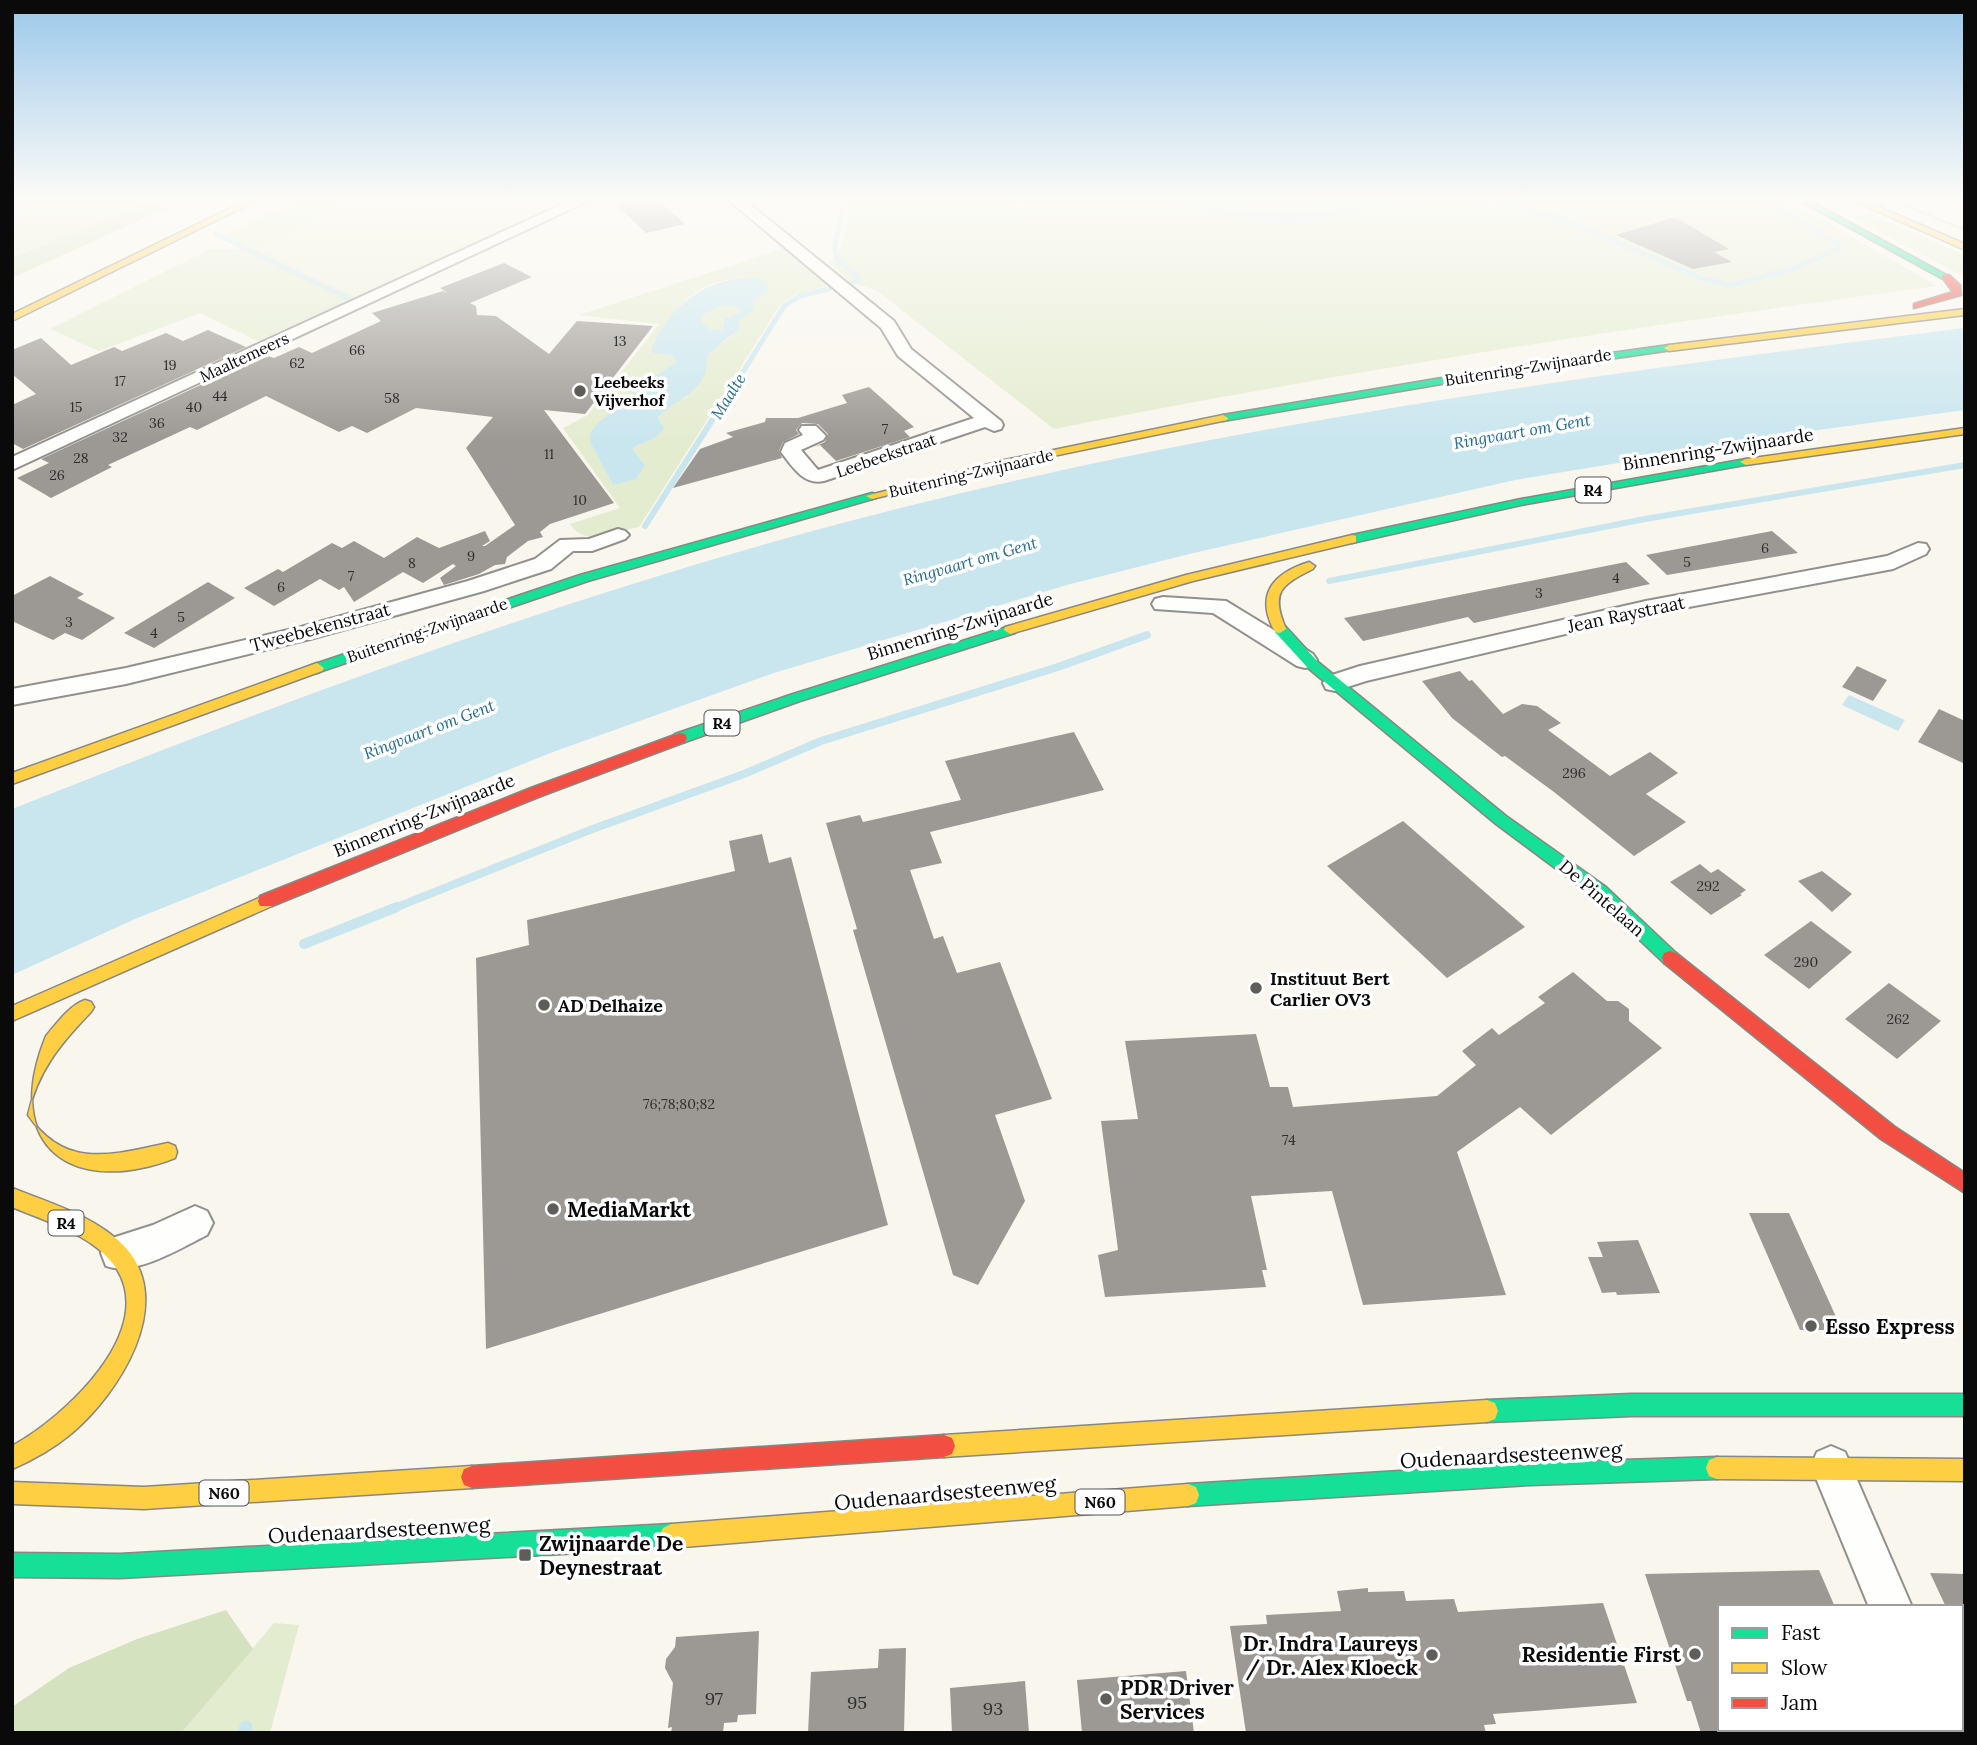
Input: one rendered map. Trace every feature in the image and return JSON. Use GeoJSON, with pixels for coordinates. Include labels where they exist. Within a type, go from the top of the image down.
{"type":"FeatureCollection","features":[{"type":"Feature","properties":{"kind":"main road"},"geometry":{"type":"LineString","coordinates":[[12,318],[93,278]]}},
{"type":"Feature","properties":{"kind":"main road"},"geometry":{"type":"LineString","coordinates":[[1916,306],[1958,293],[1957,287],[1948,278]]}},
{"type":"Feature","properties":{"kind":"main road"},"geometry":{"type":"LineString","coordinates":[[1710,341],[1712,334],[1965,301]]}},
{"type":"Feature","properties":{"kind":"main road","name":"Buitenring-Zwijnaarde"},"geometry":{"type":"LineString","coordinates":[[12,779],[407,636],[544,591],[808,512],[1007,463],[1232,416],[1458,377],[1710,341],[1965,312]]}},
{"type":"Feature","properties":{"kind":"main road","name":"Binnenring-Zwijnaarde"},"geometry":{"type":"LineString","coordinates":[[12,1014],[302,885],[527,794],[691,733],[1065,613],[1322,546],[1459,515],[1679,474],[1965,430]]}},
{"type":"Feature","properties":{"kind":"main road","name":"R4"},"geometry":{"type":"LineString","coordinates":[[1256,579],[1436,534],[1459,515]]}},
{"type":"Feature","properties":{"kind":"main road"},"geometry":{"type":"LineString","coordinates":[[1274,633],[1268,601],[1275,588],[1286,577],[1308,566]]}},
{"type":"Feature","properties":{"kind":"main road"},"geometry":{"type":"LineString","coordinates":[[1156,606],[1218,589]]}},
{"type":"Feature","properties":{"kind":"main road","name":"De Pintelaan"},"geometry":{"type":"LineString","coordinates":[[1313,665],[1501,820],[1600,892],[1663,952],[1888,1133],[1965,1184]]}},
{"type":"Feature","properties":{"kind":"main road"},"geometry":{"type":"LineString","coordinates":[[37,1031],[91,1005],[47,1044],[32,1066],[22,1089],[18,1117],[30,1137],[52,1154],[83,1161],[133,1159],[168,1152]]}},
{"type":"Feature","properties":{"kind":"main road","name":"De Pintelaan"},"geometry":{"type":"LineString","coordinates":[[1888,1133],[1922,1175]]}},
{"type":"Feature","properties":{"kind":"main road","name":"R4"},"geometry":{"type":"LineString","coordinates":[[12,1197],[94,1237],[119,1254]]}},
{"type":"Feature","properties":{"kind":"main road"},"geometry":{"type":"LineString","coordinates":[[12,1458],[48,1438],[79,1413],[106,1379],[126,1345],[136,1307],[135,1279],[119,1254]]}},
{"type":"Feature","properties":{"kind":"main road","name":"N60"},"geometry":{"type":"LineString","coordinates":[[12,1493],[144,1498],[1448,1413],[1673,1405],[1965,1405]]}},
{"type":"Feature","properties":{"kind":"main road","name":"Oudenaardsesteenweg"},"geometry":{"type":"LineString","coordinates":[[12,1565],[120,1566],[799,1526],[1140,1498],[1469,1477],[1676,1468],[1831,1465],[1965,1470]]}},
{"type":"Feature","properties":{"kind":"street","name":"Maaltemeers"},"geometry":{"type":"LineString","coordinates":[[12,464],[414,278]]}},
{"type":"Feature","properties":{"kind":"street","name":"Leebeekstraat"},"geometry":{"type":"LineString","coordinates":[[809,430],[816,436],[792,447],[791,453],[810,474],[817,477],[991,422],[904,352],[888,325],[831,278]]}},
{"type":"Feature","properties":{"kind":"street","name":"Tweebekenstraat"},"geometry":{"type":"LineString","coordinates":[[12,697],[126,676],[302,634],[476,586],[543,564],[568,545],[592,545],[618,536]]}},
{"type":"Feature","properties":{"kind":"street","name":"Jean Raystraat"},"geometry":{"type":"LineString","coordinates":[[1335,683],[1360,674],[1646,608],[1893,562],[1918,549]]}},
{"type":"Feature","properties":{"kind":"street","name":"De Pintelaan"},"geometry":{"type":"LineString","coordinates":[[1156,606],[1218,606],[1274,633],[1313,665]]}},
{"type":"Feature","properties":{"kind":"street"},"geometry":{"type":"LineString","coordinates":[[119,1254],[158,1241],[195,1223]]}},
{"type":"Feature","properties":{"kind":"street"},"geometry":{"type":"LineString","coordinates":[[1831,1465],[1890,1605]]}},
{"type":"Feature","properties":{"kind":"green space"},"geometry":{"type":"Polygon","coordinates":[[[151,278],[317,278],[356,297],[260,342],[200,313],[99,351],[50,329],[151,278]]]}},
{"type":"Feature","properties":{"kind":"green space"},"geometry":{"type":"Polygon","coordinates":[[[317,278],[396,278],[356,297],[317,278]]]}},
{"type":"Feature","properties":{"kind":"green space"},"geometry":{"type":"Polygon","coordinates":[[[691,278],[741,278],[717,282],[703,288],[679,307],[669,320],[653,353],[671,355],[677,361],[645,383],[600,421],[590,442],[613,485],[645,465],[633,450],[634,447],[655,438],[662,424],[658,418],[673,403],[686,397],[708,354],[739,330],[739,321],[750,312],[752,302],[767,291],[756,278],[821,278],[829,285],[795,295],[780,305],[639,527],[602,536],[584,536],[570,524],[620,508],[563,428],[588,415],[659,324],[579,315],[691,278]]]}},
{"type":"Feature","properties":{"kind":"green space"},"geometry":{"type":"Polygon","coordinates":[[[847,278],[1924,278],[1937,286],[1494,350],[1054,429],[876,290],[847,278]]]}},
{"type":"Feature","properties":{"kind":"green space"},"geometry":{"type":"Polygon","coordinates":[[[721,306],[734,306],[742,312],[726,319],[723,329],[712,330],[701,322],[703,315],[721,306]]]}},
{"type":"Feature","properties":{"kind":"green space"},"geometry":{"type":"Polygon","coordinates":[[[226,1610],[253,1649],[181,1733],[12,1733],[12,1707],[69,1668],[137,1639],[226,1610]]]}},
{"type":"Feature","properties":{"kind":"green space"},"geometry":{"type":"Polygon","coordinates":[[[274,1623],[299,1625],[270,1733],[181,1733],[274,1623]]]}},
{"type":"Feature","properties":{"kind":"water"},"geometry":{"type":"Polygon","coordinates":[[[758,278],[768,283],[767,291],[752,302],[754,309],[739,321],[739,331],[708,354],[705,374],[700,383],[658,418],[664,428],[655,438],[634,447],[633,450],[645,465],[636,479],[613,485],[590,442],[591,432],[645,383],[677,361],[671,355],[652,353],[660,332],[669,318],[692,296],[721,282],[758,278]],[[721,306],[703,315],[701,322],[712,330],[723,329],[725,319],[742,312],[734,306],[721,306]]]}},
{"type":"Feature","properties":{"kind":"water","name":"Ringvaart om Gent"},"geometry":{"type":"Polygon","coordinates":[[[1965,328],[1965,410],[1818,430],[1515,480],[1189,554],[1067,585],[774,673],[553,752],[135,919],[12,975],[12,809],[217,729],[529,617],[740,551],[846,522],[1123,457],[1262,430],[1542,384],[1965,328]]]}},
{"type":"Feature","properties":{"kind":"water"},"geometry":{"type":"Polygon","coordinates":[[[1849,695],[1905,720],[1898,731],[1842,705],[1849,695]]]}},
{"type":"Feature","properties":{"kind":"building"},"geometry":{"type":"Polygon","coordinates":[[[464,278],[529,278],[470,303],[476,306],[477,315],[496,316],[549,354],[577,321],[653,326],[585,414],[544,410],[614,503],[550,524],[540,532],[543,537],[528,541],[507,557],[505,564],[495,565],[479,574],[444,585],[440,578],[456,566],[453,564],[456,562],[423,583],[403,572],[354,602],[344,587],[339,590],[320,579],[274,606],[244,588],[278,569],[283,572],[332,543],[342,548],[354,541],[384,558],[417,537],[439,548],[485,531],[490,541],[482,546],[485,546],[515,525],[466,448],[493,417],[416,408],[367,433],[352,426],[339,432],[266,396],[197,430],[190,427],[108,465],[112,467],[51,498],[17,478],[49,463],[41,459],[265,355],[274,358],[299,347],[312,353],[381,321],[372,313],[443,291],[448,293],[440,288],[464,278]]]}},
{"type":"Feature","properties":{"kind":"building"},"geometry":{"type":"Polygon","coordinates":[[[208,330],[246,347],[23,449],[12,443],[12,405],[36,394],[12,374],[12,350],[41,338],[71,365],[114,347],[122,351],[166,333],[183,341],[208,330]]]}},
{"type":"Feature","properties":{"kind":"building"},"geometry":{"type":"Polygon","coordinates":[[[869,387],[914,427],[904,431],[910,437],[836,461],[820,445],[814,447],[825,442],[828,434],[818,424],[802,423],[796,430],[799,434],[783,442],[779,451],[782,458],[673,488],[700,449],[733,437],[726,433],[765,422],[766,418],[798,418],[847,403],[842,395],[869,387]]]}},
{"type":"Feature","properties":{"kind":"building"},"geometry":{"type":"Polygon","coordinates":[[[1772,531],[1798,553],[1667,575],[1646,555],[1772,531]]]}},
{"type":"Feature","properties":{"kind":"building"},"geometry":{"type":"Polygon","coordinates":[[[1626,562],[1650,584],[1474,623],[1468,617],[1363,641],[1344,618],[1626,562]]]}},
{"type":"Feature","properties":{"kind":"building"},"geometry":{"type":"Polygon","coordinates":[[[50,576],[84,594],[77,598],[115,618],[82,640],[65,633],[53,640],[12,621],[12,596],[50,576]]]}},
{"type":"Feature","properties":{"kind":"building"},"geometry":{"type":"Polygon","coordinates":[[[208,582],[235,598],[154,648],[124,633],[208,582]]]}},
{"type":"Feature","properties":{"kind":"building"},"geometry":{"type":"Polygon","coordinates":[[[1857,666],[1887,680],[1873,701],[1842,687],[1857,666]]]}},
{"type":"Feature","properties":{"kind":"building"},"geometry":{"type":"Polygon","coordinates":[[[1460,671],[1469,681],[1472,680],[1503,714],[1522,704],[1537,706],[1561,723],[1548,730],[1610,776],[1650,752],[1678,773],[1646,794],[1686,822],[1634,856],[1554,792],[1505,756],[1502,757],[1452,718],[1422,681],[1460,671]]]}},
{"type":"Feature","properties":{"kind":"building"},"geometry":{"type":"Polygon","coordinates":[[[1939,709],[1965,721],[1965,764],[1918,742],[1939,709]]]}},
{"type":"Feature","properties":{"kind":"building"},"geometry":{"type":"Polygon","coordinates":[[[1074,732],[1104,790],[930,832],[942,863],[910,870],[934,939],[943,936],[957,973],[1000,962],[1052,1099],[995,1115],[1025,1201],[978,1285],[953,1275],[853,930],[857,929],[826,823],[860,815],[863,822],[961,800],[945,761],[1074,732]]]}},
{"type":"Feature","properties":{"kind":"building"},"geometry":{"type":"Polygon","coordinates":[[[1403,821],[1525,927],[1447,978],[1327,866],[1403,821]]]}},
{"type":"Feature","properties":{"kind":"building"},"geometry":{"type":"Polygon","coordinates":[[[762,834],[769,863],[791,857],[888,1225],[486,1349],[476,958],[529,945],[527,920],[735,871],[729,841],[762,834]]]}},
{"type":"Feature","properties":{"kind":"building"},"geometry":{"type":"Polygon","coordinates":[[[1700,864],[1711,873],[1718,869],[1746,890],[1711,915],[1670,882],[1700,864]]]}},
{"type":"Feature","properties":{"kind":"building"},"geometry":{"type":"Polygon","coordinates":[[[1822,871],[1852,894],[1832,912],[1798,881],[1822,871]]]}},
{"type":"Feature","properties":{"kind":"building"},"geometry":{"type":"Polygon","coordinates":[[[1811,921],[1852,952],[1809,989],[1764,955],[1811,921]]]}},
{"type":"Feature","properties":{"kind":"building"},"geometry":{"type":"Polygon","coordinates":[[[1573,972],[1607,1001],[1618,1001],[1629,1009],[1629,1021],[1662,1048],[1551,1135],[1520,1107],[1457,1152],[1506,1295],[1363,1305],[1332,1191],[1251,1196],[1267,1270],[1262,1270],[1266,1287],[1105,1297],[1098,1255],[1118,1250],[1101,1121],[1138,1119],[1125,1041],[1256,1034],[1270,1087],[1288,1087],[1293,1107],[1437,1096],[1476,1065],[1462,1051],[1492,1028],[1499,1035],[1545,1003],[1538,997],[1573,972]]]}},
{"type":"Feature","properties":{"kind":"building"},"geometry":{"type":"Polygon","coordinates":[[[1889,983],[1941,1021],[1897,1059],[1845,1019],[1889,983]]]}},
{"type":"Feature","properties":{"kind":"building"},"geometry":{"type":"Polygon","coordinates":[[[1749,1213],[1789,1213],[1842,1330],[1800,1330],[1749,1213]]]}},
{"type":"Feature","properties":{"kind":"building"},"geometry":{"type":"Polygon","coordinates":[[[1638,1240],[1660,1293],[1602,1293],[1588,1257],[1603,1257],[1597,1242],[1638,1240]]]}},
{"type":"Feature","properties":{"kind":"building","name":"Residentie First"},"geometry":{"type":"Polygon","coordinates":[[[1819,1570],[1834,1605],[1718,1605],[1720,1733],[1701,1733],[1691,1701],[1687,1701],[1645,1574],[1819,1570]]]}},
{"type":"Feature","properties":{"kind":"building"},"geometry":{"type":"Polygon","coordinates":[[[1930,1573],[1965,1574],[1965,1607],[1945,1605],[1930,1573]]]}},
{"type":"Feature","properties":{"kind":"building"},"geometry":{"type":"Polygon","coordinates":[[[1368,1588],[1368,1592],[1404,1591],[1406,1601],[1454,1599],[1458,1612],[1603,1603],[1637,1703],[1493,1714],[1496,1724],[1484,1725],[1486,1733],[1246,1733],[1230,1626],[1267,1624],[1266,1615],[1341,1611],[1337,1591],[1368,1588]]]}},
{"type":"Feature","properties":{"kind":"building"},"geometry":{"type":"Polygon","coordinates":[[[759,1631],[756,1714],[738,1715],[737,1722],[724,1723],[723,1733],[671,1733],[672,1727],[668,1728],[673,1683],[665,1668],[666,1659],[675,1647],[676,1637],[759,1631]]]}},
{"type":"Feature","properties":{"kind":"building"},"geometry":{"type":"Polygon","coordinates":[[[906,1648],[904,1733],[808,1733],[811,1672],[878,1668],[879,1649],[906,1648]]]}},
{"type":"Feature","properties":{"kind":"building"},"geometry":{"type":"Polygon","coordinates":[[[1186,1671],[1194,1733],[1082,1733],[1077,1680],[1186,1671]]]}},
{"type":"Feature","properties":{"kind":"building"},"geometry":{"type":"Polygon","coordinates":[[[1025,1681],[1029,1733],[952,1733],[950,1688],[1025,1681]]]}},
{"type":"Feature","properties":{"kind":"waterway"},"geometry":{"type":"LineString","coordinates":[[307,278],[349,299]]}},
{"type":"Feature","properties":{"kind":"waterway","name":"Maalte"},"geometry":{"type":"LineString","coordinates":[[849,284],[858,278]]}},
{"type":"Feature","properties":{"kind":"waterway"},"geometry":{"type":"LineString","coordinates":[[1702,278],[1731,285],[1756,278]]}},
{"type":"Feature","properties":{"kind":"waterway","name":"Maalte"},"geometry":{"type":"LineString","coordinates":[[736,383],[784,306],[800,296],[829,289]]}},
{"type":"Feature","properties":{"kind":"waterway","name":"Maalte"},"geometry":{"type":"LineString","coordinates":[[645,526],[737,381]]}},
{"type":"Feature","properties":{"kind":"waterway"},"geometry":{"type":"LineString","coordinates":[[1329,581],[1645,519],[1965,465]]}},
{"type":"Feature","properties":{"kind":"waterway"},"geometry":{"type":"LineString","coordinates":[[392,909],[590,830],[744,774],[821,741],[1058,667],[1147,635]]}},
{"type":"Feature","properties":{"kind":"waterway"},"geometry":{"type":"LineString","coordinates":[[304,944],[397,907]]}},
{"type":"Feature","properties":{"kind":"waterway"},"geometry":{"type":"LineString","coordinates":[[244,1733],[246,1727]]}},
{"type":"Feature","properties":{"kind":"traffic: fast"},"geometry":{"type":"LineString","coordinates":[[1223,418],[1483,374],[1669,348]]}},
{"type":"Feature","properties":{"kind":"traffic: fast"},"geometry":{"type":"LineString","coordinates":[[1352,539],[1521,502],[1746,462]]}},
{"type":"Feature","properties":{"kind":"traffic: fast"},"geometry":{"type":"LineString","coordinates":[[317,668],[584,578],[872,496]]}},
{"type":"Feature","properties":{"kind":"traffic: fast"},"geometry":{"type":"LineString","coordinates":[[1280,629],[1313,665],[1501,820],[1600,892],[1670,958]]}},
{"type":"Feature","properties":{"kind":"traffic: fast"},"geometry":{"type":"LineString","coordinates":[[680,738],[795,698],[1010,630]]}},
{"type":"Feature","properties":{"kind":"traffic: fast"},"geometry":{"type":"LineString","coordinates":[[1487,1411],[1631,1405],[1965,1405]]}},
{"type":"Feature","properties":{"kind":"traffic: fast"},"geometry":{"type":"LineString","coordinates":[[1188,1495],[1530,1474],[1717,1468]]}},
{"type":"Feature","properties":{"kind":"traffic: fast"},"geometry":{"type":"LineString","coordinates":[[12,1565],[120,1566],[671,1536]]}},
{"type":"Feature","properties":{"kind":"traffic: slow"},"geometry":{"type":"LineString","coordinates":[[12,318],[93,278]]}},
{"type":"Feature","properties":{"kind":"traffic: slow"},"geometry":{"type":"LineString","coordinates":[[1669,348],[1965,312]]}},
{"type":"Feature","properties":{"kind":"traffic: slow"},"geometry":{"type":"LineString","coordinates":[[872,496],[1005,463],[1223,418]]}},
{"type":"Feature","properties":{"kind":"traffic: slow"},"geometry":{"type":"LineString","coordinates":[[1746,462],[1965,431]]}},
{"type":"Feature","properties":{"kind":"traffic: slow"},"geometry":{"type":"LineString","coordinates":[[1010,630],[1190,578],[1352,539]]}},
{"type":"Feature","properties":{"kind":"traffic: slow"},"geometry":{"type":"LineString","coordinates":[[1280,629],[1272,606],[1275,590],[1287,578],[1309,566]]}},
{"type":"Feature","properties":{"kind":"traffic: slow"},"geometry":{"type":"LineString","coordinates":[[12,779],[317,668]]}},
{"type":"Feature","properties":{"kind":"traffic: slow"},"geometry":{"type":"LineString","coordinates":[[12,1014],[266,901]]}},
{"type":"Feature","properties":{"kind":"traffic: slow"},"geometry":{"type":"LineString","coordinates":[[85,1007],[41,1056],[27,1083],[18,1117],[42,1147],[74,1162],[106,1163],[168,1152]]}},
{"type":"Feature","properties":{"kind":"traffic: slow"},"geometry":{"type":"LineString","coordinates":[[12,1197],[84,1229],[109,1246],[120,1256],[132,1275],[136,1297],[134,1320],[126,1343],[101,1386],[63,1426],[12,1458]]}},
{"type":"Feature","properties":{"kind":"traffic: slow"},"geometry":{"type":"LineString","coordinates":[[944,1446],[1487,1411]]}},
{"type":"Feature","properties":{"kind":"traffic: slow"},"geometry":{"type":"LineString","coordinates":[[1717,1468],[1965,1470]]}},
{"type":"Feature","properties":{"kind":"traffic: slow"},"geometry":{"type":"LineString","coordinates":[[12,1493],[144,1498],[472,1477]]}},
{"type":"Feature","properties":{"kind":"traffic: slow"},"geometry":{"type":"LineString","coordinates":[[671,1536],[1188,1495]]}},
{"type":"Feature","properties":{"kind":"traffic: jam"},"geometry":{"type":"LineString","coordinates":[[1917,306],[1958,293],[1957,287],[1948,278]]}},
{"type":"Feature","properties":{"kind":"traffic: jam"},"geometry":{"type":"LineString","coordinates":[[266,901],[536,792],[680,738]]}},
{"type":"Feature","properties":{"kind":"traffic: jam"},"geometry":{"type":"LineString","coordinates":[[1670,958],[1888,1133],[1965,1184]]}},
{"type":"Feature","properties":{"kind":"traffic: jam"},"geometry":{"type":"LineString","coordinates":[[472,1477],[944,1446]]}},
{"type":"Feature","properties":{"kind":"place","name":"Leebeeks Vijverhof"},"geometry":{"type":"Point","coordinates":[580,391]}},
{"type":"Feature","properties":{"kind":"place","name":"Instituut Bert Carlier OV3"},"geometry":{"type":"Point","coordinates":[1256,988]}},
{"type":"Feature","properties":{"kind":"place","name":"AD Delhaize"},"geometry":{"type":"Point","coordinates":[544,1005]}},
{"type":"Feature","properties":{"kind":"place","name":"MediaMarkt"},"geometry":{"type":"Point","coordinates":[553,1209]}},
{"type":"Feature","properties":{"kind":"place","name":"Esso Express"},"geometry":{"type":"Point","coordinates":[1811,1326]}},
{"type":"Feature","properties":{"kind":"place","name":"Zwijnaarde De Deynestraat"},"geometry":{"type":"Point","coordinates":[525,1555]}},
{"type":"Feature","properties":{"kind":"place","name":"Residentie First"},"geometry":{"type":"Point","coordinates":[1695,1654]}},
{"type":"Feature","properties":{"kind":"place","name":"Dr. Indra Laureys / Dr. Alex Kloeck"},"geometry":{"type":"Point","coordinates":[1432,1655]}},
{"type":"Feature","properties":{"kind":"place","name":"PDR Driver Services"},"geometry":{"type":"Point","coordinates":[1106,1699]}}]}
